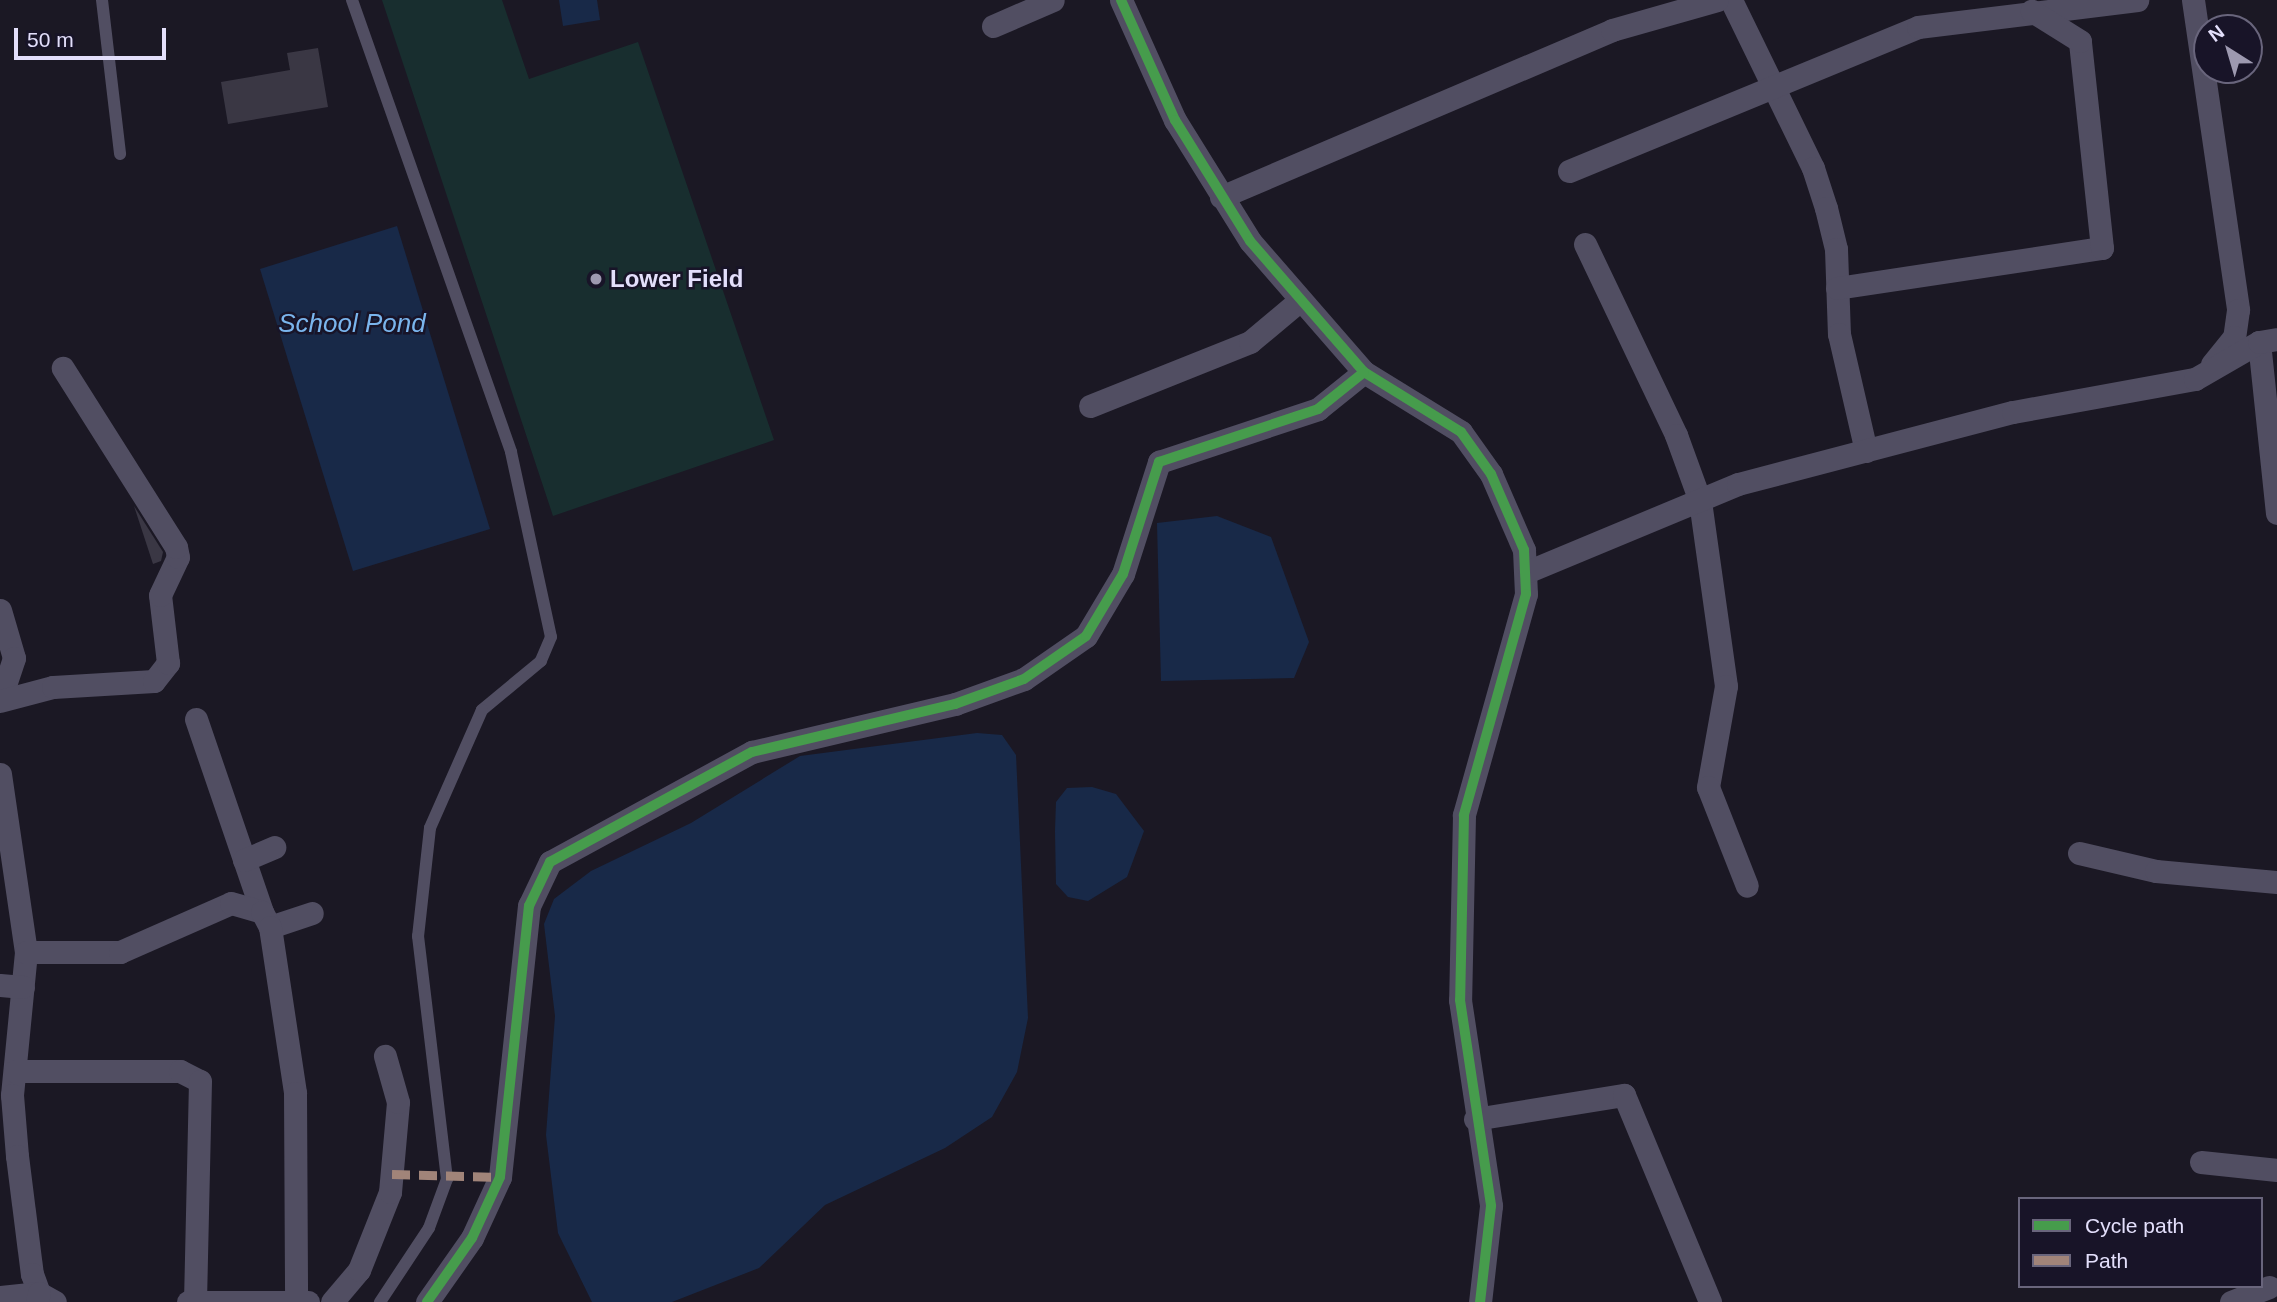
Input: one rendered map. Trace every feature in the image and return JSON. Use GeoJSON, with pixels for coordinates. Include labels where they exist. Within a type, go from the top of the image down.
{"type":"FeatureCollection","features":[{"type":"Feature","properties":{"kind":"street"},"geometry":{"type":"LineString","coordinates":[[993,26],[1053,0]]}},
{"type":"Feature","properties":{"kind":"street"},"geometry":{"type":"LineString","coordinates":[[1121,0],[1169,108],[1221,197],[1299,301],[1364,372],[1461,432],[1491,474],[1529,571],[1464,815],[1460,1000],[1475,1119],[1491,1206],[1480,1302]]}},
{"type":"Feature","properties":{"kind":"street"},"geometry":{"type":"LineString","coordinates":[[1221,197],[1612,30],[1717,0]]}},
{"type":"Feature","properties":{"kind":"street"},"geometry":{"type":"LineString","coordinates":[[1731,0],[1813,169],[1836,249],[1837,288],[1848,388],[1866,451]]}},
{"type":"Feature","properties":{"kind":"street"},"geometry":{"type":"LineString","coordinates":[[1569,171],[1772,84],[1918,27],[2032,10],[2137,0]]}},
{"type":"Feature","properties":{"kind":"street"},"geometry":{"type":"LineString","coordinates":[[2193,0],[2238,310],[2234,337],[2202,376]]}},
{"type":"Feature","properties":{"kind":"street"},"geometry":{"type":"LineString","coordinates":[[1837,288],[2102,248],[2080,41],[2032,10]]}},
{"type":"Feature","properties":{"kind":"street"},"geometry":{"type":"LineString","coordinates":[[1585,244],[1662,404],[1700,501],[1727,686],[1708,787],[1747,886]]}},
{"type":"Feature","properties":{"kind":"street"},"geometry":{"type":"LineString","coordinates":[[1090,406],[1250,342],[1299,301]]}},
{"type":"Feature","properties":{"kind":"street"},"geometry":{"type":"LineString","coordinates":[[1529,571],[1700,501],[1866,451],[2114,389],[2202,376],[2268,341],[2277,513]]}},
{"type":"Feature","properties":{"kind":"street"},"geometry":{"type":"LineString","coordinates":[[0,701],[53,687],[154,681],[168,663],[160,595],[178,557],[176,547],[63,368]]}},
{"type":"Feature","properties":{"kind":"street"},"geometry":{"type":"LineString","coordinates":[[427,1302],[472,1238],[500,1177],[529,906],[550,862],[752,752],[955,704],[1024,678],[1086,636],[1123,574],[1159,462],[1318,409],[1364,372]]}},
{"type":"Feature","properties":{"kind":"street"},"geometry":{"type":"LineString","coordinates":[[0,610],[14,658],[0,701]]}},
{"type":"Feature","properties":{"kind":"street"},"geometry":{"type":"LineString","coordinates":[[188,1302],[302,1300],[295,1093],[266,920],[196,719]]}},
{"type":"Feature","properties":{"kind":"street"},"geometry":{"type":"LineString","coordinates":[[0,774],[26,952],[15,1071],[6,1096],[44,1299],[0,1297]]}},
{"type":"Feature","properties":{"kind":"street"},"geometry":{"type":"LineString","coordinates":[[244,860],[274,847]]}},
{"type":"Feature","properties":{"kind":"street"},"geometry":{"type":"LineString","coordinates":[[2078,853],[2216,880],[2277,882]]}},
{"type":"Feature","properties":{"kind":"street"},"geometry":{"type":"LineString","coordinates":[[26,952],[120,951],[231,903],[266,920],[312,913]]}},
{"type":"Feature","properties":{"kind":"street"},"geometry":{"type":"LineString","coordinates":[[0,985],[23,987]]}},
{"type":"Feature","properties":{"kind":"street"},"geometry":{"type":"LineString","coordinates":[[332,1302],[359,1270],[390,1192],[398,1102],[386,1056]]}},
{"type":"Feature","properties":{"kind":"street"},"geometry":{"type":"LineString","coordinates":[[15,1071],[180,1071],[200,1081],[195,1302]]}},
{"type":"Feature","properties":{"kind":"street"},"geometry":{"type":"LineString","coordinates":[[1475,1119],[1624,1095],[1710,1302]]}},
{"type":"Feature","properties":{"kind":"street"},"geometry":{"type":"LineString","coordinates":[[2201,1162],[2277,1170]]}},
{"type":"Feature","properties":{"kind":"street"},"geometry":{"type":"LineString","coordinates":[[2231,1302],[2269,1287]]}},
{"type":"Feature","properties":{"kind":"lane"},"geometry":{"type":"LineString","coordinates":[[102,0],[120,154]]}},
{"type":"Feature","properties":{"kind":"lane"},"geometry":{"type":"LineString","coordinates":[[352,0],[511,452],[551,638],[541,661],[482,710],[430,828],[418,936],[447,1179],[429,1228],[380,1302]]}},
{"type":"Feature","properties":{"kind":"green space","name":"Lower Field"},"geometry":{"type":"Polygon","coordinates":[[[382,0],[502,0],[529,79],[638,42],[774,440],[553,516],[382,0]]]}},
{"type":"Feature","properties":{"kind":"water"},"geometry":{"type":"Polygon","coordinates":[[[559,0],[597,0],[600,20],[563,26],[559,0]]]}},
{"type":"Feature","properties":{"kind":"water","name":"School Pond"},"geometry":{"type":"Polygon","coordinates":[[[397,226],[490,529],[353,571],[260,269],[397,226]]]}},
{"type":"Feature","properties":{"kind":"water"},"geometry":{"type":"Polygon","coordinates":[[[1217,516],[1271,537],[1309,642],[1294,678],[1161,681],[1157,523],[1217,516]]]}},
{"type":"Feature","properties":{"kind":"water"},"geometry":{"type":"Polygon","coordinates":[[[977,733],[1002,735],[1016,755],[1028,1018],[1017,1072],[992,1117],[945,1148],[825,1205],[759,1268],[672,1302],[592,1302],[558,1233],[546,1135],[555,1016],[544,924],[554,899],[591,871],[691,823],[800,756],[977,733]]]}},
{"type":"Feature","properties":{"kind":"water"},"geometry":{"type":"Polygon","coordinates":[[[1092,787],[1116,794],[1144,831],[1127,877],[1088,901],[1068,897],[1056,884],[1056,802],[1067,788],[1092,787]]]}},
{"type":"Feature","properties":{"kind":"building"},"geometry":{"type":"Polygon","coordinates":[[[318,48],[328,107],[228,124],[221,82],[290,70],[287,53],[318,48]]]}},
{"type":"Feature","properties":{"kind":"building"},"geometry":{"type":"Polygon","coordinates":[[[134,506],[163,552],[161,561],[153,564],[134,506]]]}},
{"type":"Feature","properties":{"kind":"marked path"},"geometry":{"type":"LineString","coordinates":[[392,1174],[500,1177]]}},
{"type":"Feature","properties":{"kind":"cycle path"},"geometry":{"type":"LineString","coordinates":[[1121,0],[1175,120],[1250,241],[1364,372],[1461,432],[1491,474],[1524,550],[1526,594],[1464,815],[1460,1000],[1491,1206],[1480,1302]]}},
{"type":"Feature","properties":{"kind":"cycle path"},"geometry":{"type":"LineString","coordinates":[[427,1302],[472,1238],[500,1177],[529,906],[550,862],[752,752],[955,704],[1024,679],[1086,636],[1123,574],[1159,462],[1318,409],[1364,372]]}},
{"type":"Feature","properties":{"kind":"place","name":"Lower Field"},"geometry":{"type":"Point","coordinates":[596,279]}}]}
